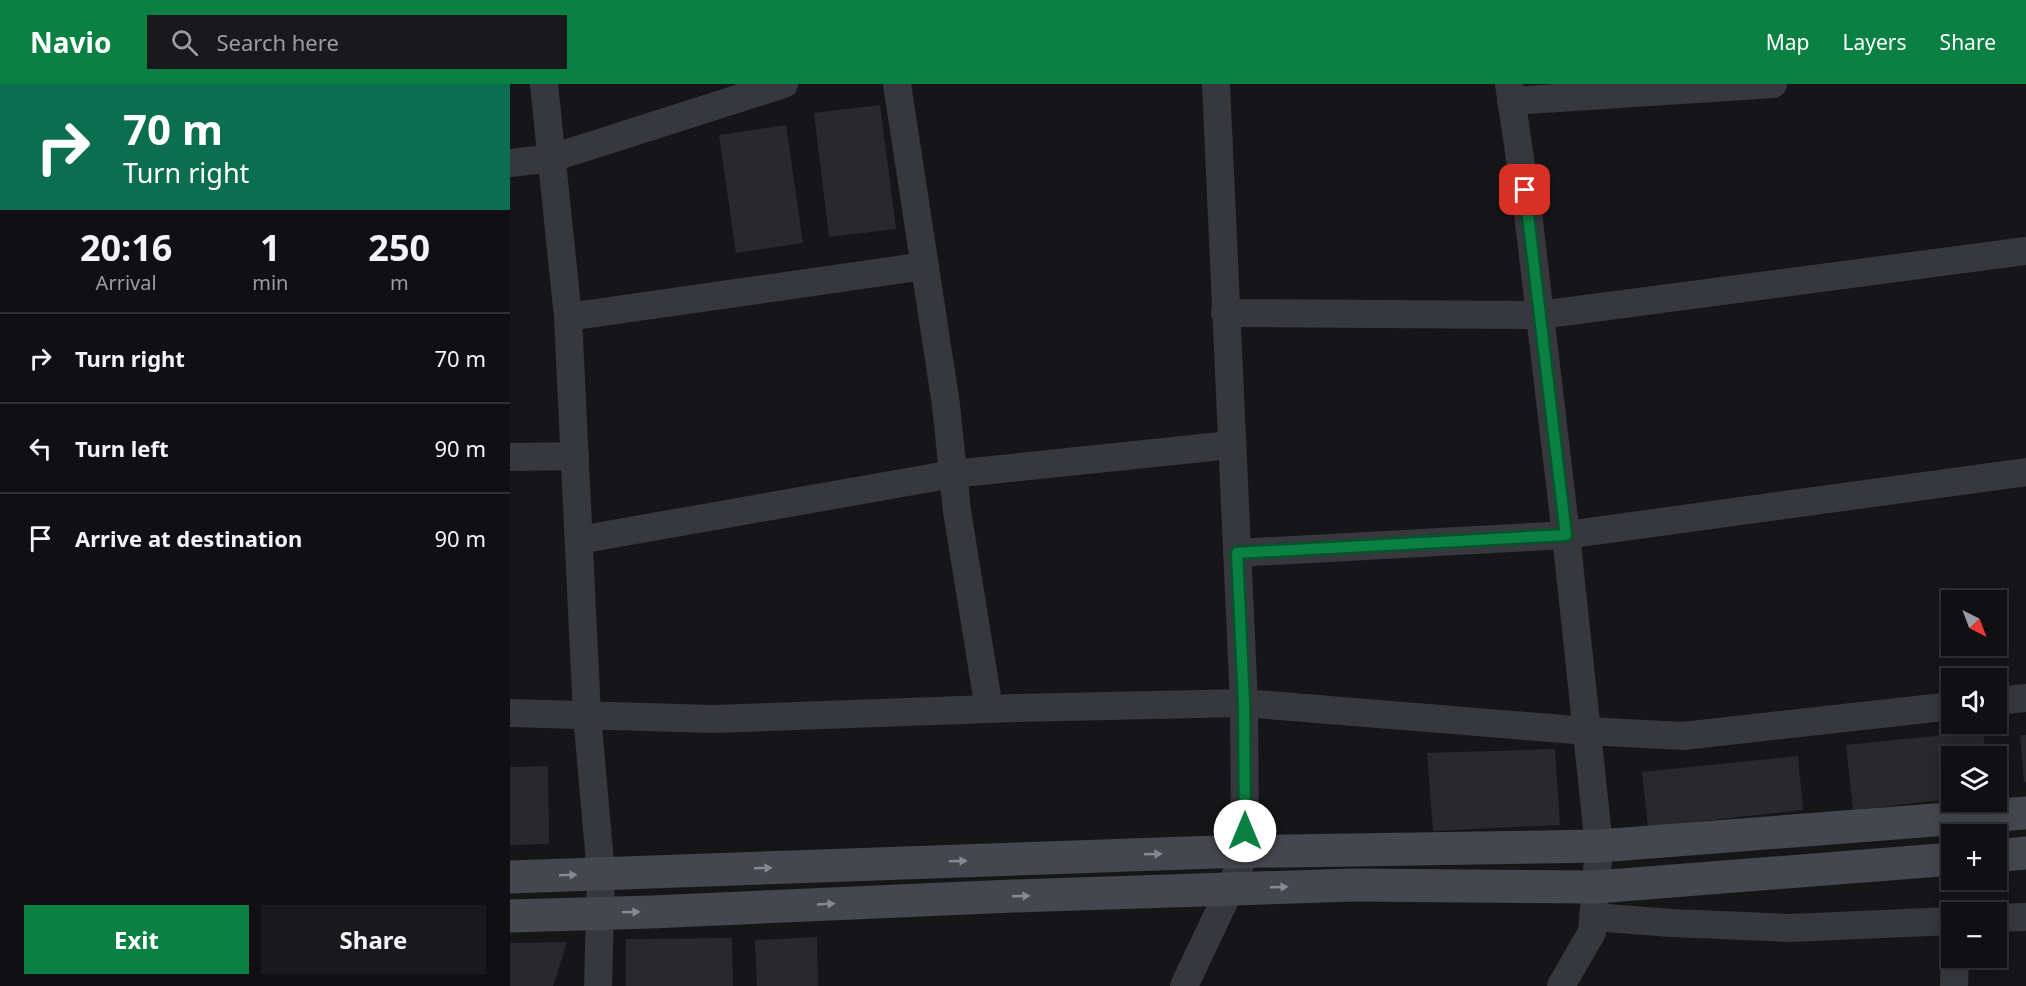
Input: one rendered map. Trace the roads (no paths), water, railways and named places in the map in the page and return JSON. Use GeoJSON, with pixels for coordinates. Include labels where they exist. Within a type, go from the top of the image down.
{"type":"FeatureCollection","features":[{"type":"Feature","properties":{"kind":"street"},"geometry":{"type":"LineString","coordinates":[[544,84],[568,317],[587,715],[602,874],[598,986]]}},
{"type":"Feature","properties":{"kind":"street"},"geometry":{"type":"LineString","coordinates":[[510,163],[552,158],[784,84]]}},
{"type":"Feature","properties":{"kind":"street"},"geometry":{"type":"LineString","coordinates":[[897,84],[946,405],[957,511],[989,709]]}},
{"type":"Feature","properties":{"kind":"street"},"geometry":{"type":"LineString","coordinates":[[1184,986],[1245,852],[1244,703],[1216,84]]}},
{"type":"Feature","properties":{"kind":"street"},"geometry":{"type":"LineString","coordinates":[[1561,986],[1592,932],[1599,846],[1566,535],[1528,213],[1510,92],[1773,84]]}},
{"type":"Feature","properties":{"kind":"street"},"geometry":{"type":"LineString","coordinates":[[1225,313],[1540,315],[2026,251]]}},
{"type":"Feature","properties":{"kind":"street"},"geometry":{"type":"LineString","coordinates":[[568,317],[925,266]]}},
{"type":"Feature","properties":{"kind":"street"},"geometry":{"type":"LineString","coordinates":[[579,540],[953,474],[1231,445]]}},
{"type":"Feature","properties":{"kind":"street"},"geometry":{"type":"LineString","coordinates":[[510,457],[575,456]]}},
{"type":"Feature","properties":{"kind":"street"},"geometry":{"type":"LineString","coordinates":[[1237,553],[1566,535],[2026,472]]}},
{"type":"Feature","properties":{"kind":"street"},"geometry":{"type":"LineString","coordinates":[[2007,700],[2026,698]]}},
{"type":"Feature","properties":{"kind":"street"},"geometry":{"type":"LineString","coordinates":[[510,713],[713,719],[1244,703],[1587,731],[1683,736],[1941,707]]}},
{"type":"Feature","properties":{"kind":"street"},"geometry":{"type":"LineString","coordinates":[[510,877],[1245,852],[1599,846],[2026,813]]}},
{"type":"Feature","properties":{"kind":"street"},"geometry":{"type":"LineString","coordinates":[[2007,855],[2026,853]]}},
{"type":"Feature","properties":{"kind":"street"},"geometry":{"type":"LineString","coordinates":[[510,916],[1353,885],[1595,902],[1941,860]]}},
{"type":"Feature","properties":{"kind":"street"},"geometry":{"type":"LineString","coordinates":[[1595,902],[1672,923],[1790,928],[1941,921]]}},
{"type":"Feature","properties":{"kind":"street"},"geometry":{"type":"LineString","coordinates":[[2007,918],[2026,917]]}},
{"type":"Feature","properties":{"kind":"street"},"geometry":{"type":"LineString","coordinates":[[1954,986],[1955,968]]}}]}
